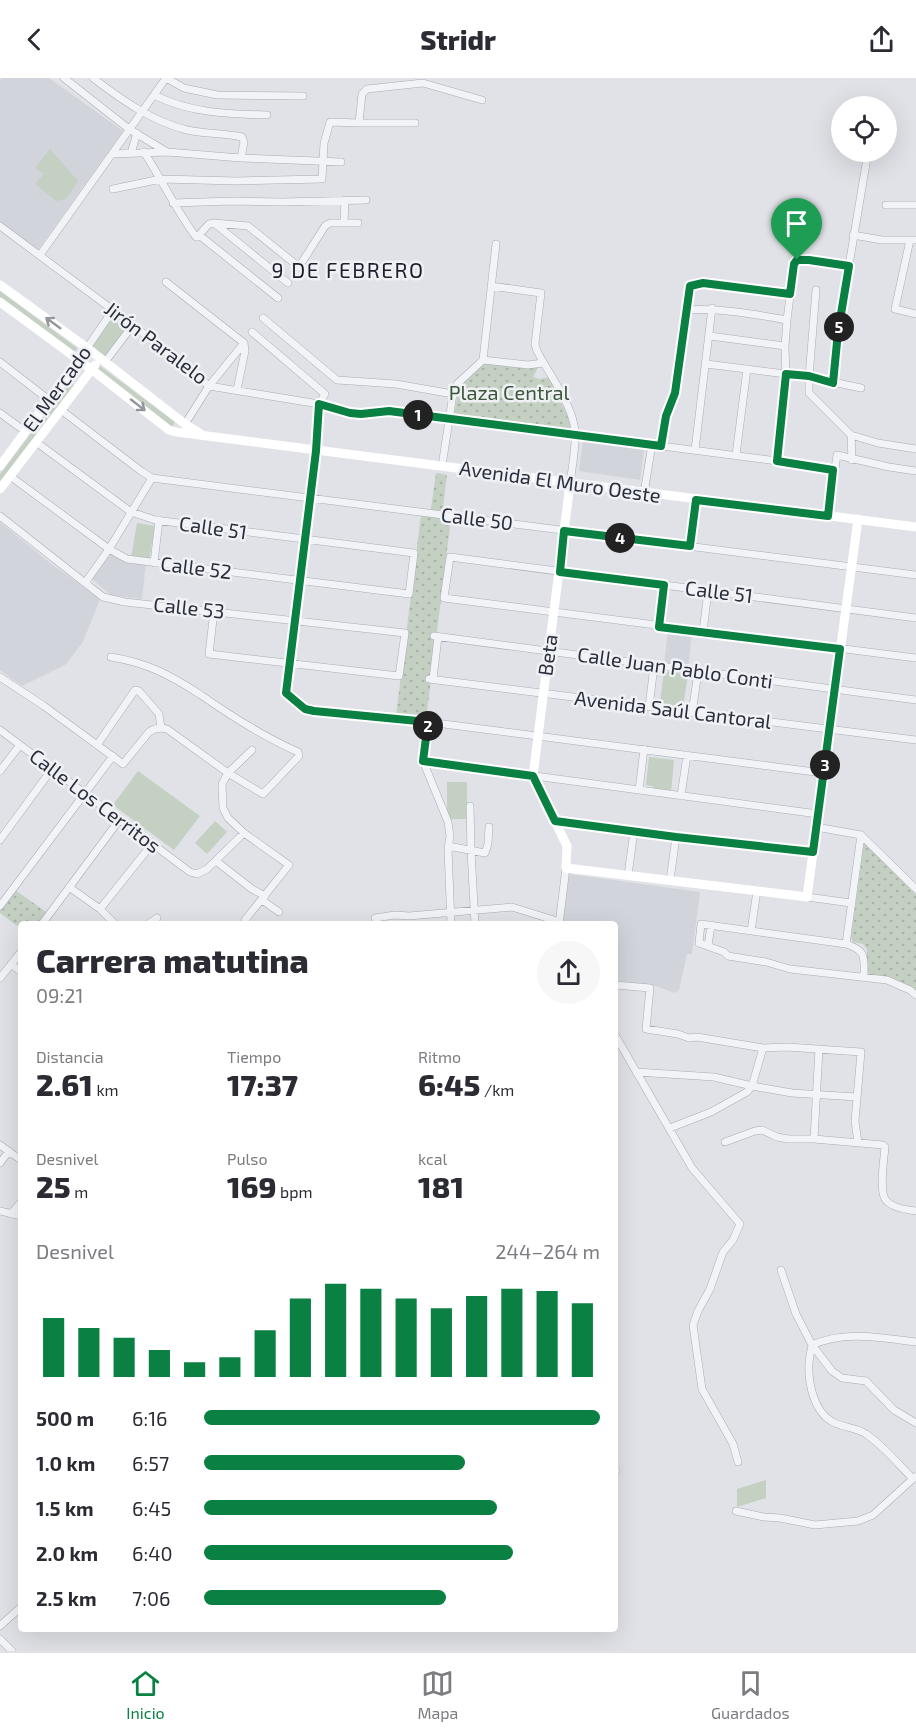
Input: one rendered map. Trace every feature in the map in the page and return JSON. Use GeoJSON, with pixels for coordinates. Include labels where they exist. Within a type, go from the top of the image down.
{"type":"FeatureCollection","features":[{"type":"Feature","properties":{"kind":"street"},"geometry":{"type":"LineString","coordinates":[[64,78],[129,129],[167,152]]}},
{"type":"Feature","properties":{"kind":"street"},"geometry":{"type":"LineString","coordinates":[[93,78],[142,112],[165,123],[188,130],[242,137],[244,142],[242,158]]}},
{"type":"Feature","properties":{"kind":"street"},"geometry":{"type":"LineString","coordinates":[[40,255],[166,78],[184,88],[217,94],[303,96]]}},
{"type":"Feature","properties":{"kind":"street"},"geometry":{"type":"LineString","coordinates":[[359,123],[362,94],[367,89],[423,83],[482,100]]}},
{"type":"Feature","properties":{"kind":"street"},"geometry":{"type":"LineString","coordinates":[[154,95],[180,106],[211,112],[267,115]]}},
{"type":"Feature","properties":{"kind":"street"},"geometry":{"type":"LineString","coordinates":[[113,189],[161,179],[236,181],[322,179],[324,143],[330,122],[415,123]]}},
{"type":"Feature","properties":{"kind":"street"},"geometry":{"type":"LineString","coordinates":[[131,153],[138,134]]}},
{"type":"Feature","properties":{"kind":"street"},"geometry":{"type":"LineString","coordinates":[[144,152],[173,203],[197,236],[278,298]]}},
{"type":"Feature","properties":{"kind":"street"},"geometry":{"type":"LineString","coordinates":[[112,154],[167,152],[341,162]]}},
{"type":"Feature","properties":{"kind":"street"},"geometry":{"type":"LineString","coordinates":[[833,383],[838,332],[866,162]]}},
{"type":"Feature","properties":{"kind":"street"},"geometry":{"type":"LineString","coordinates":[[344,223],[345,200]]}},
{"type":"Feature","properties":{"kind":"street"},"geometry":{"type":"LineString","coordinates":[[173,203],[366,200]]}},
{"type":"Feature","properties":{"kind":"street"},"geometry":{"type":"LineString","coordinates":[[886,205],[916,205]]}},
{"type":"Feature","properties":{"kind":"street"},"geometry":{"type":"LineString","coordinates":[[197,236],[209,224],[214,223],[248,226],[299,267],[325,226],[357,223]]}},
{"type":"Feature","properties":{"kind":"street"},"geometry":{"type":"LineString","coordinates":[[214,223],[288,283]]}},
{"type":"Feature","properties":{"kind":"street","name":"Jirón Paralelo"},"geometry":{"type":"LineString","coordinates":[[0,226],[133,324],[209,386],[319,404],[350,413],[389,411],[736,455],[833,470]]}},
{"type":"Feature","properties":{"kind":"street"},"geometry":{"type":"LineString","coordinates":[[853,235],[882,240],[913,240],[895,309],[916,314]]}},
{"type":"Feature","properties":{"kind":"street"},"geometry":{"type":"LineString","coordinates":[[442,466],[453,394],[457,384],[483,360],[496,244]]}},
{"type":"Feature","properties":{"kind":"street"},"geometry":{"type":"LineString","coordinates":[[777,461],[786,374],[787,320],[794,264],[797,260],[809,260],[849,266]]}},
{"type":"Feature","properties":{"kind":"street"},"geometry":{"type":"LineString","coordinates":[[166,282],[244,343],[245,351],[237,390]]}},
{"type":"Feature","properties":{"kind":"street"},"geometry":{"type":"LineString","coordinates":[[661,446],[666,416],[675,393],[690,286],[703,283],[790,294]]}},
{"type":"Feature","properties":{"kind":"street","name":"Avenida El Muro Oeste"},"geometry":{"type":"LineString","coordinates":[[0,285],[203,436]]}},
{"type":"Feature","properties":{"kind":"street"},"geometry":{"type":"LineString","coordinates":[[491,286],[541,294],[535,344],[568,408],[575,434]]}},
{"type":"Feature","properties":{"kind":"street"},"geometry":{"type":"LineString","coordinates":[[816,290],[808,391],[810,395],[851,435],[878,443],[916,449]]}},
{"type":"Feature","properties":{"kind":"street","name":"Avenida El Muro Oeste"},"geometry":{"type":"LineString","coordinates":[[0,302],[169,430],[176,432],[916,527]]}},
{"type":"Feature","properties":{"kind":"street"},"geometry":{"type":"LineString","coordinates":[[686,310],[712,308],[787,320]]}},
{"type":"Feature","properties":{"kind":"street"},"geometry":{"type":"LineString","coordinates":[[695,450],[712,308]]}},
{"type":"Feature","properties":{"kind":"street","name":"El Mercado"},"geometry":{"type":"LineString","coordinates":[[0,466],[113,310]]}},
{"type":"Feature","properties":{"kind":"street"},"geometry":{"type":"LineString","coordinates":[[263,318],[337,380],[396,384],[453,394]]}},
{"type":"Feature","properties":{"kind":"street"},"geometry":{"type":"LineString","coordinates":[[102,360],[133,324]]}},
{"type":"Feature","properties":{"kind":"street"},"geometry":{"type":"LineString","coordinates":[[252,332],[325,394],[319,404],[316,451],[298,581],[286,693],[305,709],[428,722],[824,773]]}},
{"type":"Feature","properties":{"kind":"street"},"geometry":{"type":"LineString","coordinates":[[710,336],[785,346]]}},
{"type":"Feature","properties":{"kind":"street"},"geometry":{"type":"LineString","coordinates":[[185,424],[209,386],[244,343]]}},
{"type":"Feature","properties":{"kind":"street","name":"El Mercado"},"geometry":{"type":"LineString","coordinates":[[0,489],[91,369],[102,360]]}},
{"type":"Feature","properties":{"kind":"street"},"geometry":{"type":"LineString","coordinates":[[483,360],[528,365],[543,363]]}},
{"type":"Feature","properties":{"kind":"street"},"geometry":{"type":"LineString","coordinates":[[0,362],[49,400]]}},
{"type":"Feature","properties":{"kind":"street"},"geometry":{"type":"LineString","coordinates":[[706,364],[809,376],[861,388]]}},
{"type":"Feature","properties":{"kind":"street"},"geometry":{"type":"LineString","coordinates":[[736,455],[747,369]]}},
{"type":"Feature","properties":{"kind":"street","name":"Calle 50"},"geometry":{"type":"LineString","coordinates":[[61,410],[152,478],[916,575]]}},
{"type":"Feature","properties":{"kind":"street"},"geometry":{"type":"LineString","coordinates":[[0,413],[26,432]]}},
{"type":"Feature","properties":{"kind":"street","name":"Beta"},"geometry":{"type":"LineString","coordinates":[[533,776],[560,572],[575,434]]}},
{"type":"Feature","properties":{"kind":"street"},"geometry":{"type":"LineString","coordinates":[[851,435],[852,460]]}},
{"type":"Feature","properties":{"kind":"street","name":"Calle 51"},"geometry":{"type":"LineString","coordinates":[[36,442],[131,512],[159,520],[414,553],[409,594]]}},
{"type":"Feature","properties":{"kind":"street"},"geometry":{"type":"LineString","coordinates":[[644,493],[652,444]]}},
{"type":"Feature","properties":{"kind":"street"},"geometry":{"type":"LineString","coordinates":[[828,516],[837,455],[852,460],[916,471]]}},
{"type":"Feature","properties":{"kind":"street","name":"Calle 52"},"geometry":{"type":"LineString","coordinates":[[10,476],[109,549],[127,559],[409,594]]}},
{"type":"Feature","properties":{"kind":"street"},"geometry":{"type":"LineString","coordinates":[[85,584],[152,478]]}},
{"type":"Feature","properties":{"kind":"street"},"geometry":{"type":"LineString","coordinates":[[690,546],[696,500]]}},
{"type":"Feature","properties":{"kind":"street","name":"Calle 53"},"geometry":{"type":"LineString","coordinates":[[0,516],[103,597],[125,602],[405,633],[399,676],[288,664]]}},
{"type":"Feature","properties":{"kind":"street"},"geometry":{"type":"LineString","coordinates":[[807,897],[858,519]]}},
{"type":"Feature","properties":{"kind":"street"},"geometry":{"type":"LineString","coordinates":[[154,563],[159,520]]}},
{"type":"Feature","properties":{"kind":"street","name":"Calle 51"},"geometry":{"type":"LineString","coordinates":[[554,613],[444,598],[450,557],[916,618]]}},
{"type":"Feature","properties":{"kind":"street"},"geometry":{"type":"LineString","coordinates":[[659,627],[664,585]]}},
{"type":"Feature","properties":{"kind":"street"},"geometry":{"type":"LineString","coordinates":[[703,632],[708,591]]}},
{"type":"Feature","properties":{"kind":"street"},"geometry":{"type":"LineString","coordinates":[[214,611],[209,654],[288,664]]}},
{"type":"Feature","properties":{"kind":"street"},"geometry":{"type":"LineString","coordinates":[[554,613],[916,658]]}},
{"type":"Feature","properties":{"kind":"street","name":"Calle Juan Pablo Conti"},"geometry":{"type":"LineString","coordinates":[[431,679],[436,637],[916,700]]}},
{"type":"Feature","properties":{"kind":"street"},"geometry":{"type":"LineString","coordinates":[[0,677],[123,764],[149,732],[153,729],[167,729],[228,773],[263,794],[298,758],[299,754],[167,673],[132,660],[111,657]]}},
{"type":"Feature","properties":{"kind":"street"},"geometry":{"type":"LineString","coordinates":[[649,707],[654,666]]}},
{"type":"Feature","properties":{"kind":"street"},"geometry":{"type":"LineString","coordinates":[[692,713],[698,672]]}},
{"type":"Feature","properties":{"kind":"street","name":"Avenida Saúl Cantoral"},"geometry":{"type":"LineString","coordinates":[[431,679],[916,740]]}},
{"type":"Feature","properties":{"kind":"street"},"geometry":{"type":"LineString","coordinates":[[97,745],[135,690],[150,701],[159,714],[161,728]]}},
{"type":"Feature","properties":{"kind":"street"},"geometry":{"type":"LineString","coordinates":[[428,722],[423,761],[448,822],[451,921]]}},
{"type":"Feature","properties":{"kind":"street","name":"Calle Los Cerritos"},"geometry":{"type":"LineString","coordinates":[[0,730],[190,872],[201,873],[216,861]]}},
{"type":"Feature","properties":{"kind":"street"},"geometry":{"type":"LineString","coordinates":[[0,771],[20,745]]}},
{"type":"Feature","properties":{"kind":"street"},"geometry":{"type":"LineString","coordinates":[[639,790],[644,749]]}},
{"type":"Feature","properties":{"kind":"street"},"geometry":{"type":"LineString","coordinates":[[245,920],[289,866],[244,833],[228,818],[223,808],[222,784],[228,773],[252,750]]}},
{"type":"Feature","properties":{"kind":"street"},"geometry":{"type":"LineString","coordinates":[[681,796],[687,755]]}},
{"type":"Feature","properties":{"kind":"street"},"geometry":{"type":"LineString","coordinates":[[0,906],[86,794],[112,756]]}},
{"type":"Feature","properties":{"kind":"street"},"geometry":{"type":"LineString","coordinates":[[423,761],[818,814]]}},
{"type":"Feature","properties":{"kind":"street"},"geometry":{"type":"LineString","coordinates":[[0,840],[52,769]]}},
{"type":"Feature","properties":{"kind":"street"},"geometry":{"type":"LineString","coordinates":[[533,776],[567,846],[560,921]]}},
{"type":"Feature","properties":{"kind":"street"},"geometry":{"type":"LineString","coordinates":[[470,806],[475,921]]}},
{"type":"Feature","properties":{"kind":"street"},"geometry":{"type":"LineString","coordinates":[[44,921],[120,819]]}},
{"type":"Feature","properties":{"kind":"street"},"geometry":{"type":"LineString","coordinates":[[555,821],[813,852]]}},
{"type":"Feature","properties":{"kind":"street"},"geometry":{"type":"LineString","coordinates":[[448,846],[486,852],[489,827]]}},
{"type":"Feature","properties":{"kind":"street"},"geometry":{"type":"LineString","coordinates":[[816,827],[861,835],[916,889]]}},
{"type":"Feature","properties":{"kind":"street"},"geometry":{"type":"LineString","coordinates":[[628,875],[634,831]]}},
{"type":"Feature","properties":{"kind":"street"},"geometry":{"type":"LineString","coordinates":[[244,833],[216,861],[279,912]]}},
{"type":"Feature","properties":{"kind":"street"},"geometry":{"type":"LineString","coordinates":[[846,944],[861,835]]}},
{"type":"Feature","properties":{"kind":"street"},"geometry":{"type":"LineString","coordinates":[[670,880],[676,837]]}},
{"type":"Feature","properties":{"kind":"street"},"geometry":{"type":"LineString","coordinates":[[100,909],[152,844]]}},
{"type":"Feature","properties":{"kind":"street"},"geometry":{"type":"LineString","coordinates":[[566,868],[851,903]]}},
{"type":"Feature","properties":{"kind":"street"},"geometry":{"type":"LineString","coordinates":[[907,879],[916,878]]}},
{"type":"Feature","properties":{"kind":"street"},"geometry":{"type":"LineString","coordinates":[[69,887],[100,909],[112,921]]}},
{"type":"Feature","properties":{"kind":"street"},"geometry":{"type":"LineString","coordinates":[[751,932],[757,891]]}},
{"type":"Feature","properties":{"kind":"street"},"geometry":{"type":"LineString","coordinates":[[375,918],[512,907],[554,921]]}},
{"type":"Feature","properties":{"kind":"street"},"geometry":{"type":"LineString","coordinates":[[152,921],[158,918]]}},
{"type":"Feature","properties":{"kind":"street"},"geometry":{"type":"LineString","coordinates":[[864,977],[862,952],[846,944],[711,925],[708,946],[728,956],[766,962],[790,969],[887,980],[916,995]]}},
{"type":"Feature","properties":{"kind":"street"},"geometry":{"type":"LineString","coordinates":[[0,978],[18,956]]}},
{"type":"Feature","properties":{"kind":"street"},"geometry":{"type":"LineString","coordinates":[[11,964],[18,970]]}},
{"type":"Feature","properties":{"kind":"street"},"geometry":{"type":"LineString","coordinates":[[618,985],[650,988],[646,1029],[689,1038],[697,1037],[763,1048],[787,1047],[861,1052],[855,1121],[858,1143]]}},
{"type":"Feature","properties":{"kind":"street"},"geometry":{"type":"LineString","coordinates":[[618,1040],[692,1168],[740,1224],[733,1240],[723,1252],[710,1289],[693,1325],[702,1389],[734,1444],[738,1462]]}},
{"type":"Feature","properties":{"kind":"street"},"geometry":{"type":"LineString","coordinates":[[670,1128],[711,1112],[747,1092],[752,1086],[763,1048]]}},
{"type":"Feature","properties":{"kind":"street"},"geometry":{"type":"LineString","coordinates":[[814,1139],[819,1049]]}},
{"type":"Feature","properties":{"kind":"street"},"geometry":{"type":"LineString","coordinates":[[636,1072],[714,1077],[792,1093],[857,1097]]}},
{"type":"Feature","properties":{"kind":"street"},"geometry":{"type":"LineString","coordinates":[[725,1142],[762,1130],[788,1140],[814,1139],[884,1145],[882,1179],[884,1198],[887,1202],[906,1210],[916,1211]]}},
{"type":"Feature","properties":{"kind":"street"},"geometry":{"type":"LineString","coordinates":[[0,1145],[18,1158]]}},
{"type":"Feature","properties":{"kind":"street"},"geometry":{"type":"LineString","coordinates":[[0,1163],[9,1151]]}},
{"type":"Feature","properties":{"kind":"street"},"geometry":{"type":"LineString","coordinates":[[11,1214],[18,1206]]}},
{"type":"Feature","properties":{"kind":"street"},"geometry":{"type":"LineString","coordinates":[[0,1210],[18,1215]]}},
{"type":"Feature","properties":{"kind":"street"},"geometry":{"type":"LineString","coordinates":[[781,1270],[796,1314],[812,1346],[832,1371],[842,1378],[866,1381],[894,1410],[916,1423]]}},
{"type":"Feature","properties":{"kind":"street"},"geometry":{"type":"LineString","coordinates":[[812,1346],[826,1339],[849,1336],[916,1342]]}},
{"type":"Feature","properties":{"kind":"street"},"geometry":{"type":"LineString","coordinates":[[736,1511],[815,1525],[858,1521],[873,1515],[915,1477],[865,1433],[832,1422],[823,1414],[813,1396],[809,1364],[812,1346]]}},
{"type":"Feature","properties":{"kind":"street"},"geometry":{"type":"LineString","coordinates":[[0,1626],[18,1610]]}},
{"type":"Feature","properties":{"kind":"street"},"geometry":{"type":"LineString","coordinates":[[0,1639],[12,1651]]}},
{"type":"Feature","properties":{"kind":"shaded area"},"geometry":{"type":"Polygon","coordinates":[[[2,78],[49,78],[123,131],[37,251],[0,222],[0,80],[2,78]]]}},
{"type":"Feature","properties":{"kind":"shaded area"},"geometry":{"type":"Polygon","coordinates":[[[583,440],[644,449],[640,480],[579,471],[583,440]]]}},
{"type":"Feature","properties":{"kind":"shaded area"},"geometry":{"type":"Polygon","coordinates":[[[0,522],[50,563],[100,599],[83,642],[65,665],[22,686],[0,670],[0,522]]]}},
{"type":"Feature","properties":{"kind":"shaded area"},"geometry":{"type":"Polygon","coordinates":[[[112,552],[146,563],[142,599],[111,595],[92,579],[112,552]]]}},
{"type":"Feature","properties":{"kind":"shaded area"},"geometry":{"type":"Polygon","coordinates":[[[668,630],[692,633],[688,669],[664,665],[668,630]]]}},
{"type":"Feature","properties":{"kind":"shaded area"},"geometry":{"type":"Polygon","coordinates":[[[569,874],[700,892],[692,954],[687,954],[679,990],[675,993],[653,985],[618,981],[618,921],[562,921],[566,876],[569,874]]]}},
{"type":"Feature","properties":{"kind":"green space"},"geometry":{"type":"Polygon","coordinates":[[[50,149],[78,181],[66,199],[56,201],[35,184],[44,174],[35,168],[50,149]]]}},
{"type":"Feature","properties":{"kind":"green space"},"geometry":{"type":"Polygon","coordinates":[[[0,291],[77,348],[74,353],[0,298],[0,291]]]}},
{"type":"Feature","properties":{"kind":"green space"},"geometry":{"type":"Polygon","coordinates":[[[112,319],[126,329],[105,356],[91,345],[112,319]]]}},
{"type":"Feature","properties":{"kind":"green space","name":"Plaza Central"},"geometry":{"type":"Polygon","coordinates":[[[486,362],[539,366],[533,377],[539,379],[550,377],[571,430],[454,415],[459,388],[486,362]]]}},
{"type":"Feature","properties":{"kind":"green space"},"geometry":{"type":"Polygon","coordinates":[[[100,366],[175,422],[172,427],[97,371],[100,366]]]}},
{"type":"Feature","properties":{"kind":"green space"},"geometry":{"type":"Polygon","coordinates":[[[72,380],[75,388],[0,485],[0,474],[72,380]]]}},
{"type":"Feature","properties":{"kind":"green space"},"geometry":{"type":"Polygon","coordinates":[[[436,473],[447,475],[442,516],[451,518],[426,720],[396,716],[421,515],[430,515],[436,473]]]}},
{"type":"Feature","properties":{"kind":"green space"},"geometry":{"type":"Polygon","coordinates":[[[137,523],[155,526],[149,561],[131,558],[137,523]]]}},
{"type":"Feature","properties":{"kind":"green space"},"geometry":{"type":"Polygon","coordinates":[[[664,671],[688,675],[683,707],[660,703],[664,671]]]}},
{"type":"Feature","properties":{"kind":"green space"},"geometry":{"type":"Polygon","coordinates":[[[649,757],[674,760],[671,792],[653,790],[653,786],[646,785],[649,757]]]}},
{"type":"Feature","properties":{"kind":"green space"},"geometry":{"type":"Polygon","coordinates":[[[138,771],[200,816],[174,850],[113,805],[138,771]]]}},
{"type":"Feature","properties":{"kind":"green space"},"geometry":{"type":"Polygon","coordinates":[[[447,782],[467,782],[467,819],[447,819],[447,782]]]}},
{"type":"Feature","properties":{"kind":"green space"},"geometry":{"type":"Polygon","coordinates":[[[215,821],[227,832],[207,854],[195,843],[215,821]]]}},
{"type":"Feature","properties":{"kind":"green space"},"geometry":{"type":"Polygon","coordinates":[[[866,842],[916,895],[916,992],[891,978],[870,974],[867,971],[867,949],[863,944],[853,942],[851,938],[864,843],[866,842]]]}},
{"type":"Feature","properties":{"kind":"green space"},"geometry":{"type":"Polygon","coordinates":[[[15,890],[46,912],[39,921],[18,921],[18,927],[0,913],[15,890]]]}},
{"type":"Feature","properties":{"kind":"green space"},"geometry":{"type":"Polygon","coordinates":[[[766,1480],[766,1498],[737,1507],[737,1489],[766,1480]]]}},
{"type":"Feature","properties":{"kind":"district","name":"9 DE FEBRERO"},"geometry":{"type":"Point","coordinates":[348,271]}},
{"type":"Feature","properties":{"kind":"route"},"geometry":{"type":"LineString","coordinates":[[797,260],[849,266],[838,332],[833,383],[809,376],[786,374],[779,433],[777,461],[833,470],[828,516],[696,500],[690,546],[564,531],[560,572],[664,585],[659,627],[840,649],[813,852],[555,821],[533,776],[423,761],[428,722],[314,711],[305,709],[286,693],[316,451],[319,404],[350,413],[389,411],[661,446],[666,416],[675,393],[690,286],[703,283],[790,294],[794,264],[797,260]]}}]}
